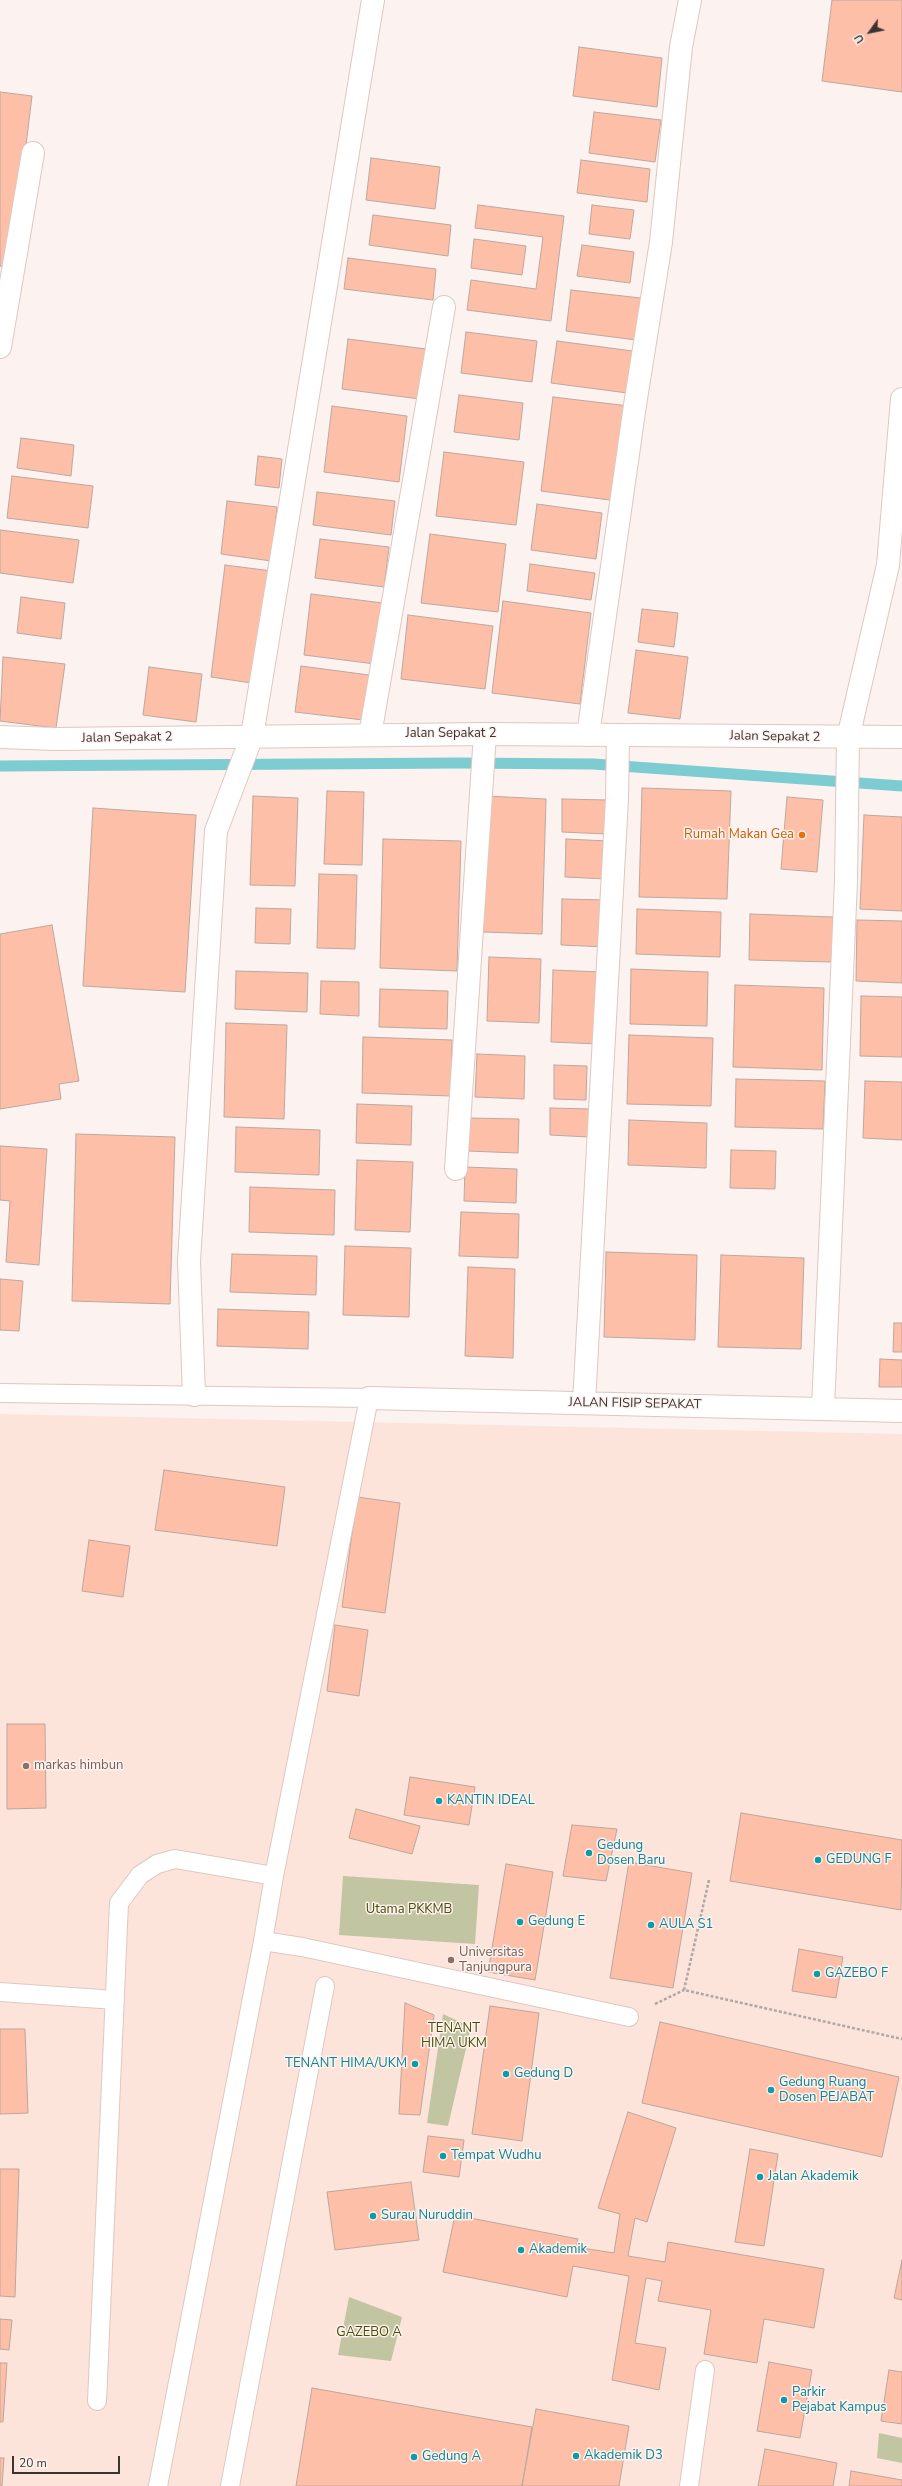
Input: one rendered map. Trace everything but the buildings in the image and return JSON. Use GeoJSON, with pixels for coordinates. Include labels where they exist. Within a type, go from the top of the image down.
{"type":"FeatureCollection","features":[{"type":"Feature","properties":{"kind":"street"},"geometry":{"type":"LineString","coordinates":[[194,1396],[189,1260],[216,830],[252,736],[373,0]]}},
{"type":"Feature","properties":{"kind":"street"},"geometry":{"type":"LineString","coordinates":[[588,735],[634,405],[662,242],[681,47],[690,0]]}},
{"type":"Feature","properties":{"kind":"street"},"geometry":{"type":"LineString","coordinates":[[0,347],[33,153]]}},
{"type":"Feature","properties":{"kind":"street"},"geometry":{"type":"LineString","coordinates":[[370,735],[444,307]]}},
{"type":"Feature","properties":{"kind":"street"},"geometry":{"type":"LineString","coordinates":[[823,1408],[846,881],[848,738],[888,565],[902,398]]}},
{"type":"Feature","properties":{"kind":"street","name":"Jalan Sepakat 2"},"geometry":{"type":"LineString","coordinates":[[0,737],[55,739],[370,735],[484,742],[588,735],[618,745],[902,737]]}},
{"type":"Feature","properties":{"kind":"street"},"geometry":{"type":"LineString","coordinates":[[456,1169],[484,742]]}},
{"type":"Feature","properties":{"kind":"street"},"geometry":{"type":"LineString","coordinates":[[584,1402],[617,799],[618,745]]}},
{"type":"Feature","properties":{"kind":"street","name":"JALAN FISIP SEPAKAT"},"geometry":{"type":"LineString","coordinates":[[368,1398],[584,1402],[902,1411]]}},
{"type":"Feature","properties":{"kind":"lane"},"geometry":{"type":"LineString","coordinates":[[0,1393],[368,1398],[274,1876],[263,1941],[158,2486]]}},
{"type":"Feature","properties":{"kind":"lane"},"geometry":{"type":"LineString","coordinates":[[97,2401],[119,1903],[140,1875],[157,1864],[175,1859],[274,1876]]}},
{"type":"Feature","properties":{"kind":"lane"},"geometry":{"type":"LineString","coordinates":[[263,1941],[302,1947],[629,2017]]}},
{"type":"Feature","properties":{"kind":"lane"},"geometry":{"type":"LineString","coordinates":[[230,2486],[325,1986]]}},
{"type":"Feature","properties":{"kind":"lane"},"geometry":{"type":"LineString","coordinates":[[0,1992],[115,2000]]}},
{"type":"Feature","properties":{"kind":"lane"},"geometry":{"type":"LineString","coordinates":[[689,2486],[706,2370]]}},
{"type":"Feature","properties":{"kind":"path"},"geometry":{"type":"LineString","coordinates":[[684,1990],[708,1880]]}},
{"type":"Feature","properties":{"kind":"path"},"geometry":{"type":"LineString","coordinates":[[629,2017],[684,1990],[902,2038]]}},
{"type":"Feature","properties":{"kind":"shaded area","name":"Universitas Tanjungpura"},"geometry":{"type":"Polygon","coordinates":[[[0,1414],[902,1434],[902,2486],[0,2486],[0,1414]]]}},
{"type":"Feature","properties":{"kind":"green space","name":"Utama PKKMB"},"geometry":{"type":"Polygon","coordinates":[[[343,1876],[479,1885],[475,1944],[339,1935],[343,1876]]]}},
{"type":"Feature","properties":{"kind":"green space","name":"TENANT HIMA UKM"},"geometry":{"type":"Polygon","coordinates":[[[443,2014],[471,2027],[448,2126],[427,2123],[443,2014]]]}},
{"type":"Feature","properties":{"kind":"green space","name":"GAZEBO A"},"geometry":{"type":"Polygon","coordinates":[[[349,2297],[402,2317],[391,2361],[338,2355],[349,2297]]]}},
{"type":"Feature","properties":{"kind":"green space"},"geometry":{"type":"Polygon","coordinates":[[[879,2433],[902,2438],[902,2463],[877,2458],[879,2433]]]}},
{"type":"Feature","properties":{"kind":"waterway"},"geometry":{"type":"LineString","coordinates":[[0,766],[459,763],[593,764],[902,786]]}},
{"type":"Feature","properties":{"kind":"place","name":"Rumah Makan Gea"},"geometry":{"type":"Point","coordinates":[802,835]}},
{"type":"Feature","properties":{"kind":"place","name":"markas himbun"},"geometry":{"type":"Point","coordinates":[26,1766]}},
{"type":"Feature","properties":{"kind":"place","name":"KANTIN IDEAL"},"geometry":{"type":"Point","coordinates":[439,1801]}},
{"type":"Feature","properties":{"kind":"place","name":"Gedung Dosen Baru"},"geometry":{"type":"Point","coordinates":[589,1853]}},
{"type":"Feature","properties":{"kind":"place","name":"GEDUNG F"},"geometry":{"type":"Point","coordinates":[818,1860]}},
{"type":"Feature","properties":{"kind":"place","name":"Gedung E"},"geometry":{"type":"Point","coordinates":[520,1922]}},
{"type":"Feature","properties":{"kind":"place","name":"AULA S1"},"geometry":{"type":"Point","coordinates":[651,1925]}},
{"type":"Feature","properties":{"kind":"place","name":"Universitas Tanjungpura"},"geometry":{"type":"Point","coordinates":[451,1960]}},
{"type":"Feature","properties":{"kind":"place","name":"GAZEBO F"},"geometry":{"type":"Point","coordinates":[817,1974]}},
{"type":"Feature","properties":{"kind":"place","name":"TENANT HIMA/UKM"},"geometry":{"type":"Point","coordinates":[415,2064]}},
{"type":"Feature","properties":{"kind":"place","name":"Gedung D"},"geometry":{"type":"Point","coordinates":[506,2074]}},
{"type":"Feature","properties":{"kind":"place","name":"Gedung Ruang Dosen PEJABAT"},"geometry":{"type":"Point","coordinates":[771,2090]}},
{"type":"Feature","properties":{"kind":"place","name":"Tempat Wudhu"},"geometry":{"type":"Point","coordinates":[443,2156]}},
{"type":"Feature","properties":{"kind":"place","name":"Jalan Akademik"},"geometry":{"type":"Point","coordinates":[760,2177]}},
{"type":"Feature","properties":{"kind":"place","name":"Surau Nuruddin"},"geometry":{"type":"Point","coordinates":[373,2216]}},
{"type":"Feature","properties":{"kind":"place","name":"Akademik"},"geometry":{"type":"Point","coordinates":[521,2250]}},
{"type":"Feature","properties":{"kind":"place","name":"Parkir Pejabat Kampus"},"geometry":{"type":"Point","coordinates":[784,2400]}},
{"type":"Feature","properties":{"kind":"place","name":"Akademik D3"},"geometry":{"type":"Point","coordinates":[576,2456]}},
{"type":"Feature","properties":{"kind":"place","name":"Gedung A"},"geometry":{"type":"Point","coordinates":[414,2457]}}]}
